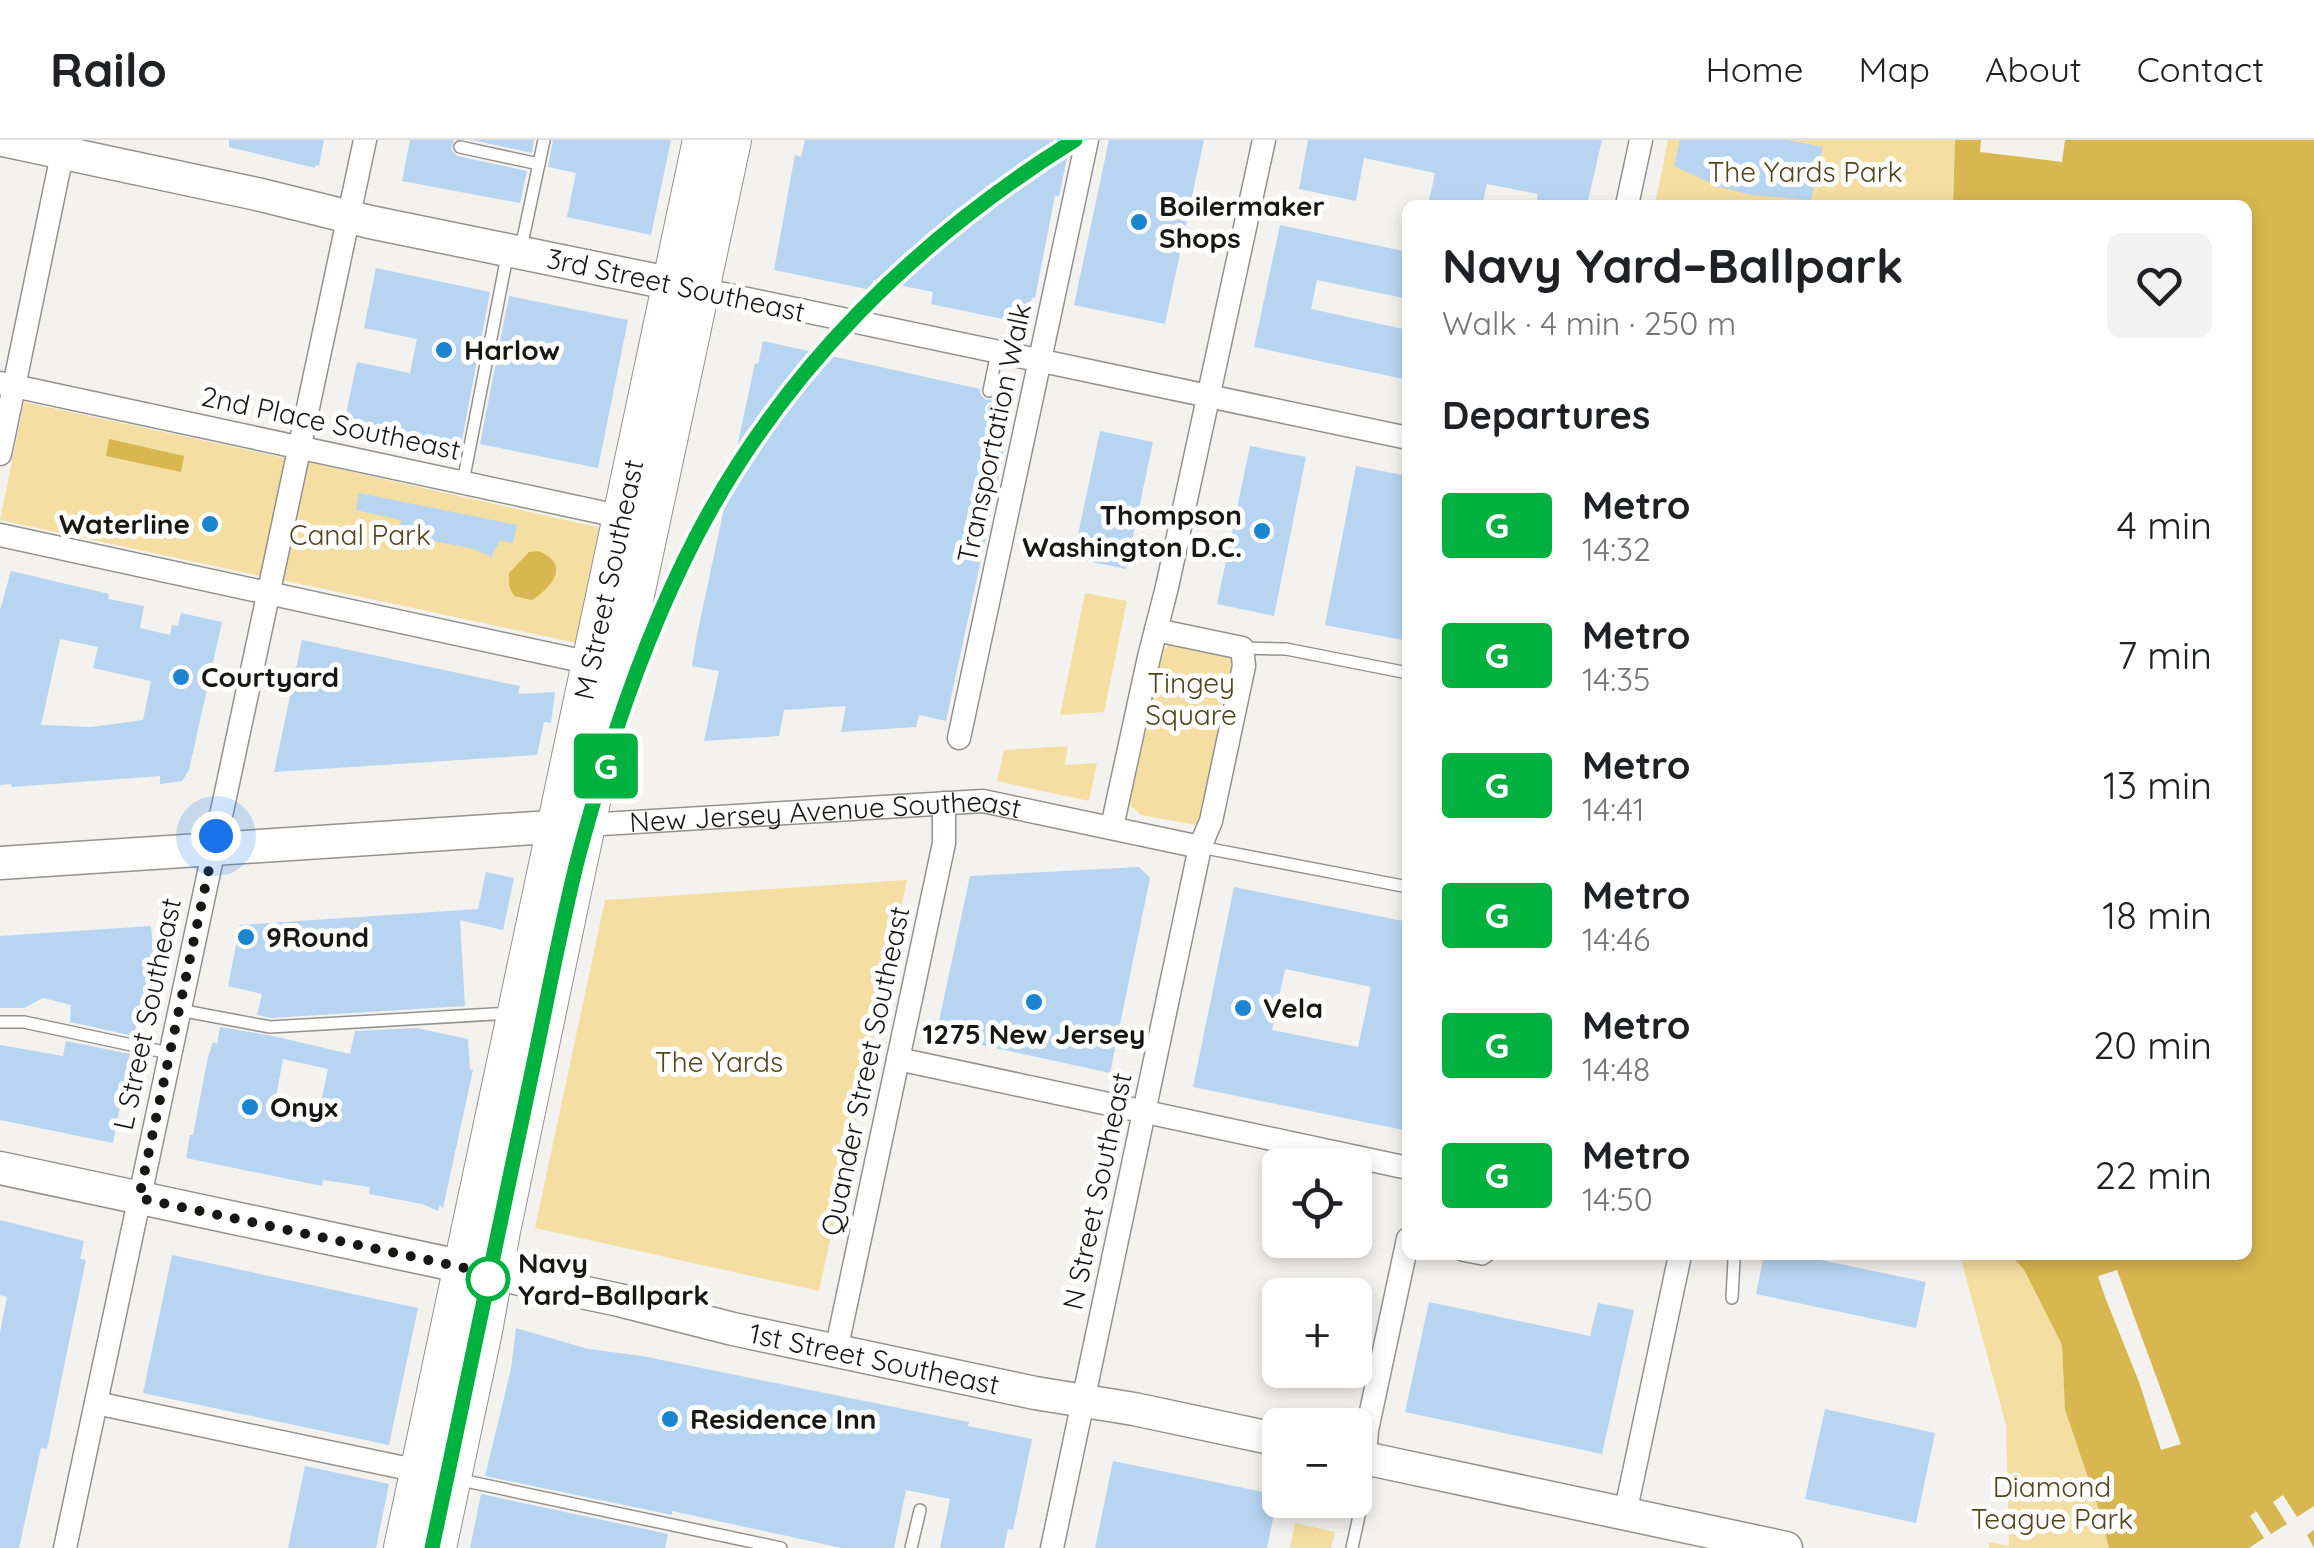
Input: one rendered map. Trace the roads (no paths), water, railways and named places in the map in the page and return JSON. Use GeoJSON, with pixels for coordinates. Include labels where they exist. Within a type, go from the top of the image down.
{"type":"FeatureCollection","features":[{"type":"Feature","properties":{"kind":"main road","name":"M Street Southeast"},"geometry":{"type":"LineString","coordinates":[[686,286],[702,140]]}},
{"type":"Feature","properties":{"kind":"main road","name":"M Street Southeast"},"geometry":{"type":"LineString","coordinates":[[478,1270],[686,286],[732,140]]}},
{"type":"Feature","properties":{"kind":"main road","name":"M Street Southeast"},"geometry":{"type":"LineString","coordinates":[[403,1548],[435,1475],[484,1332],[478,1270],[517,1013],[571,826],[591,663],[636,520]]}},
{"type":"Feature","properties":{"kind":"main road","name":"M Street Southeast"},"geometry":{"type":"LineString","coordinates":[[435,1475],[436,1548]]}},
{"type":"Feature","properties":{"kind":"street","name":"3rd Street Southeast"},"geometry":{"type":"LineString","coordinates":[[3,140],[64,147],[348,217],[1402,437]]}},
{"type":"Feature","properties":{"kind":"street","name":"L Street Southeast"},"geometry":{"type":"LineString","coordinates":[[65,1548],[365,140]]}},
{"type":"Feature","properties":{"kind":"street","name":"Transportation Walk"},"geometry":{"type":"LineString","coordinates":[[959,738],[1088,140]]}},
{"type":"Feature","properties":{"kind":"street"},"geometry":{"type":"LineString","coordinates":[[1112,828],[1264,140]]}},
{"type":"Feature","properties":{"kind":"street"},"geometry":{"type":"LineString","coordinates":[[1628,200],[1641,140]]}},
{"type":"Feature","properties":{"kind":"street"},"geometry":{"type":"LineString","coordinates":[[0,454],[7,385],[64,147]]}},
{"type":"Feature","properties":{"kind":"street","name":"2nd Place Southeast"},"geometry":{"type":"LineString","coordinates":[[7,385],[636,520]]}},
{"type":"Feature","properties":{"kind":"street"},"geometry":{"type":"LineString","coordinates":[[0,535],[591,663]]}},
{"type":"Feature","properties":{"kind":"street"},"geometry":{"type":"LineString","coordinates":[[1156,630],[1242,648]]}},
{"type":"Feature","properties":{"kind":"street","name":"N Street Southeast"},"geometry":{"type":"LineString","coordinates":[[1052,1548],[1200,847],[1212,821],[1244,666],[1242,648]]}},
{"type":"Feature","properties":{"kind":"street","name":"New Jersey Avenue Southeast"},"geometry":{"type":"LineString","coordinates":[[0,863],[944,802],[994,803],[1200,847]]}},
{"type":"Feature","properties":{"kind":"street","name":"Quander Street Southeast"},"geometry":{"type":"LineString","coordinates":[[836,1350],[944,844],[944,802]]}},
{"type":"Feature","properties":{"kind":"street"},"geometry":{"type":"LineString","coordinates":[[898,1059],[1402,1167]]}},
{"type":"Feature","properties":{"kind":"street","name":"1st Street Southeast"},"geometry":{"type":"LineString","coordinates":[[0,1168],[619,1300],[734,1329],[1262,1436]]}},
{"type":"Feature","properties":{"kind":"street"},"geometry":{"type":"LineString","coordinates":[[1371,1408],[1403,1260]]}},
{"type":"Feature","properties":{"kind":"street"},"geometry":{"type":"LineString","coordinates":[[1625,1514],[1679,1260]]}},
{"type":"Feature","properties":{"kind":"street"},"geometry":{"type":"LineString","coordinates":[[96,1403],[435,1475]]}},
{"type":"Feature","properties":{"kind":"street"},"geometry":{"type":"LineString","coordinates":[[1372,1459],[1786,1548]]}},
{"type":"Feature","properties":{"kind":"lane"},"geometry":{"type":"LineString","coordinates":[[462,482],[514,251],[544,140]]}},
{"type":"Feature","properties":{"kind":"lane"},"geometry":{"type":"LineString","coordinates":[[460,146],[539,164]]}},
{"type":"Feature","properties":{"kind":"lane"},"geometry":{"type":"LineString","coordinates":[[989,391],[997,352]]}},
{"type":"Feature","properties":{"kind":"lane"},"geometry":{"type":"LineString","coordinates":[[1242,648],[1286,649],[1402,673]]}},
{"type":"Feature","properties":{"kind":"lane"},"geometry":{"type":"LineString","coordinates":[[1200,847],[1402,885]]}},
{"type":"Feature","properties":{"kind":"lane"},"geometry":{"type":"LineString","coordinates":[[179,1010],[270,1027],[517,1013]]}},
{"type":"Feature","properties":{"kind":"lane"},"geometry":{"type":"LineString","coordinates":[[0,1022],[24,1022],[169,1053]]}},
{"type":"Feature","properties":{"kind":"lane"},"geometry":{"type":"LineString","coordinates":[[1732,1298],[1734,1260]]}},
{"type":"Feature","properties":{"kind":"lane"},"geometry":{"type":"LineString","coordinates":[[435,1475],[781,1548]]}},
{"type":"Feature","properties":{"kind":"lane"},"geometry":{"type":"LineString","coordinates":[[911,1548],[920,1510]]}},
{"type":"Feature","properties":{"kind":"lane"},"geometry":{"type":"LineString","coordinates":[[1352,1548],[1358,1518]]}},
{"type":"Feature","properties":{"kind":"metro line","name":"G"},"geometry":{"type":"LineString","coordinates":[[432,1548],[574,876],[623,712],[670,589],[734,471],[774,414],[861,309],[915,257],[974,210],[1075,140]]}},
{"type":"Feature","properties":{"kind":"place","name":"Boilermaker Shops"},"geometry":{"type":"Point","coordinates":[1139,222]}},
{"type":"Feature","properties":{"kind":"place","name":"Harlow"},"geometry":{"type":"Point","coordinates":[444,350]}},
{"type":"Feature","properties":{"kind":"place","name":"Waterline"},"geometry":{"type":"Point","coordinates":[210,524]}},
{"type":"Feature","properties":{"kind":"place","name":"Thompson Washington D.C."},"geometry":{"type":"Point","coordinates":[1262,531]}},
{"type":"Feature","properties":{"kind":"place","name":"Courtyard"},"geometry":{"type":"Point","coordinates":[181,677]}},
{"type":"Feature","properties":{"kind":"place","name":"9Round"},"geometry":{"type":"Point","coordinates":[246,937]}},
{"type":"Feature","properties":{"kind":"place","name":"1275 New Jersey"},"geometry":{"type":"Point","coordinates":[1034,1002]}},
{"type":"Feature","properties":{"kind":"place","name":"Vela"},"geometry":{"type":"Point","coordinates":[1243,1008]}},
{"type":"Feature","properties":{"kind":"place","name":"Onyx"},"geometry":{"type":"Point","coordinates":[250,1107]}},
{"type":"Feature","properties":{"kind":"place","name":"Navy Yard–Ballpark"},"geometry":{"type":"Point","coordinates":[488,1279]}},
{"type":"Feature","properties":{"kind":"place","name":"Residence Inn"},"geometry":{"type":"Point","coordinates":[670,1419]}},
{"type":"Feature","properties":{"kind":"park label","name":"The Yards Park"},"geometry":{"type":"Point","coordinates":[1805,172]}},
{"type":"Feature","properties":{"kind":"park label","name":"Canal Park"},"geometry":{"type":"Point","coordinates":[360,535]}},
{"type":"Feature","properties":{"kind":"park label","name":"Tingey Square"},"geometry":{"type":"Point","coordinates":[1191,699]}},
{"type":"Feature","properties":{"kind":"park label","name":"The Yards"},"geometry":{"type":"Point","coordinates":[719,1062]}},
{"type":"Feature","properties":{"kind":"park label","name":"Diamond Teague Park"},"geometry":{"type":"Point","coordinates":[2052,1503]}}]}
